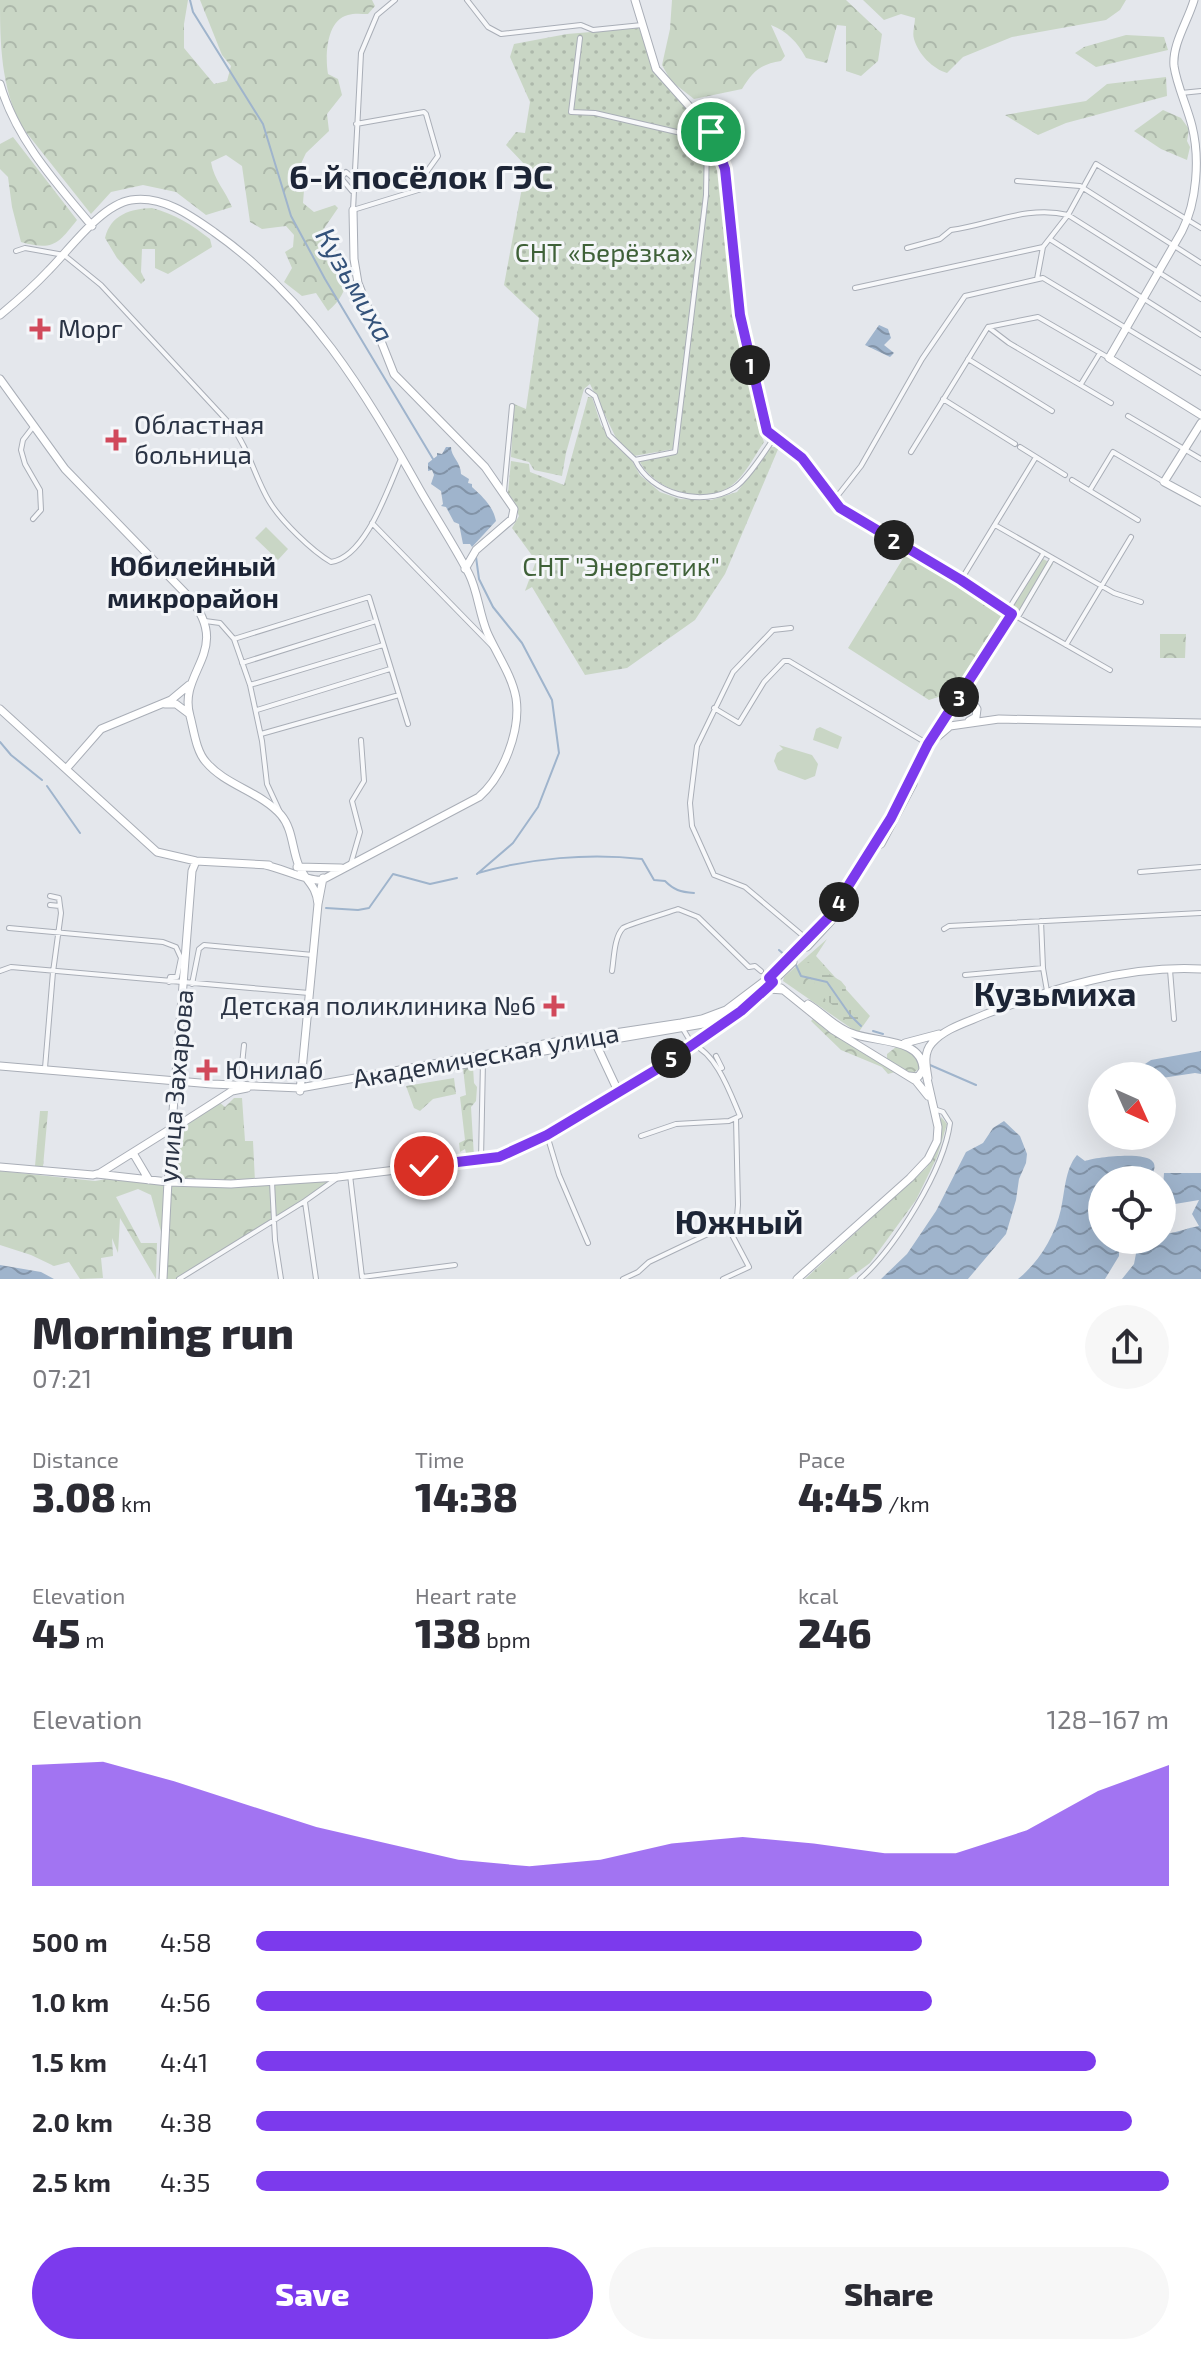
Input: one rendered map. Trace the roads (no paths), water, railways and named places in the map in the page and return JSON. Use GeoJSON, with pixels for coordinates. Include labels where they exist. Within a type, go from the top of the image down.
{"type":"FeatureCollection","features":[{"type":"Feature","properties":{"kind":"main road"},"geometry":{"type":"LineString","coordinates":[[635,0],[656,69],[705,124],[720,150],[725,169],[740,315],[764,426],[774,438],[802,458],[833,500],[851,515],[1012,613],[948,713],[948,721],[960,724],[976,717],[976,704],[969,689],[970,679]]}},
{"type":"Feature","properties":{"kind":"main road"},"geometry":{"type":"LineString","coordinates":[[1194,0],[1175,53],[1174,65],[1193,132],[1194,181],[1187,220],[1109,358],[1201,415]]}},
{"type":"Feature","properties":{"kind":"main road"},"geometry":{"type":"LineString","coordinates":[[0,84],[24,137],[92,226]]}},
{"type":"Feature","properties":{"kind":"main road"},"geometry":{"type":"LineString","coordinates":[[0,315],[92,226],[125,201],[151,200],[185,213],[235,247],[316,326],[402,457],[465,569],[494,648],[512,684],[516,710],[515,728],[490,788],[479,797],[318,878],[265,865]]}},
{"type":"Feature","properties":{"kind":"main road"},"geometry":{"type":"LineString","coordinates":[[353,210],[358,283],[394,374],[485,467],[514,509],[514,516],[476,550],[465,569]]}},
{"type":"Feature","properties":{"kind":"main road"},"geometry":{"type":"LineString","coordinates":[[0,379],[65,469],[189,597],[205,621],[204,654],[187,696],[188,713],[199,751],[207,764],[283,816],[300,867],[318,878]]}},
{"type":"Feature","properties":{"kind":"main road"},"geometry":{"type":"LineString","coordinates":[[1201,423],[1164,482],[1201,502]]}},
{"type":"Feature","properties":{"kind":"main road"},"geometry":{"type":"LineString","coordinates":[[66,769],[101,729],[163,704],[179,695],[192,682]]}},
{"type":"Feature","properties":{"kind":"main road"},"geometry":{"type":"LineString","coordinates":[[960,696],[967,694],[987,715],[999,719]]}},
{"type":"Feature","properties":{"kind":"main road"},"geometry":{"type":"LineString","coordinates":[[163,704],[176,704],[188,713]]}},
{"type":"Feature","properties":{"kind":"main road"},"geometry":{"type":"LineString","coordinates":[[0,709],[150,847],[187,865],[194,875],[202,867],[216,862]]}},
{"type":"Feature","properties":{"kind":"main road","name":"Академическая улица"},"geometry":{"type":"LineString","coordinates":[[300,1090],[597,1040],[713,1016],[733,1006],[772,979],[828,918],[891,818],[928,744],[948,713]]}},
{"type":"Feature","properties":{"kind":"main road"},"geometry":{"type":"LineString","coordinates":[[791,960],[836,913],[898,817],[929,750],[940,733],[950,726],[999,719],[1201,723]]}},
{"type":"Feature","properties":{"kind":"main road"},"geometry":{"type":"LineString","coordinates":[[173,857],[316,869]]}},
{"type":"Feature","properties":{"kind":"main road","name":"улица Захарова"},"geometry":{"type":"LineString","coordinates":[[163,1279],[172,1128],[188,983],[196,861]]}},
{"type":"Feature","properties":{"kind":"main road"},"geometry":{"type":"LineString","coordinates":[[300,1090],[320,891],[318,878],[308,870],[347,866]]}},
{"type":"Feature","properties":{"kind":"main road"},"geometry":{"type":"LineString","coordinates":[[318,878],[318,904]]}},
{"type":"Feature","properties":{"kind":"main road"},"geometry":{"type":"LineString","coordinates":[[885,1062],[882,1051],[892,1044],[915,1042],[945,1032],[1047,991],[1097,979],[1201,969]]}},
{"type":"Feature","properties":{"kind":"main road"},"geometry":{"type":"LineString","coordinates":[[761,971],[838,1027],[863,1038],[913,1048],[928,1078]]}},
{"type":"Feature","properties":{"kind":"main road"},"geometry":{"type":"LineString","coordinates":[[772,979],[833,1030],[907,1075],[924,1089],[933,1107]]}},
{"type":"Feature","properties":{"kind":"main road"},"geometry":{"type":"LineString","coordinates":[[753,1000],[772,979]]}},
{"type":"Feature","properties":{"kind":"main road"},"geometry":{"type":"LineString","coordinates":[[0,1167],[168,1182],[231,1184],[338,1177],[480,1155],[495,1158],[547,1135],[594,1109],[618,1091],[597,1040],[683,1029],[724,1018],[772,988],[783,990]]}},
{"type":"Feature","properties":{"kind":"main road"},"geometry":{"type":"LineString","coordinates":[[907,1075],[918,1077],[926,1047],[945,1032]]}},
{"type":"Feature","properties":{"kind":"main road"},"geometry":{"type":"LineString","coordinates":[[860,1047],[866,1044],[863,1038]]}},
{"type":"Feature","properties":{"kind":"main road"},"geometry":{"type":"LineString","coordinates":[[797,1279],[921,1168],[933,1151],[937,1136],[926,1055],[937,1038]]}},
{"type":"Feature","properties":{"kind":"main road"},"geometry":{"type":"LineString","coordinates":[[0,1066],[300,1090],[484,1058]]}},
{"type":"Feature","properties":{"kind":"main road"},"geometry":{"type":"LineString","coordinates":[[302,1069],[305,1079],[342,1081]]}},
{"type":"Feature","properties":{"kind":"main road"},"geometry":{"type":"LineString","coordinates":[[212,1084],[220,1086],[222,1091],[214,1102]]}},
{"type":"Feature","properties":{"kind":"main road"},"geometry":{"type":"LineString","coordinates":[[168,1182],[174,1134],[185,1120],[240,1086]]}},
{"type":"Feature","properties":{"kind":"main road"},"geometry":{"type":"LineString","coordinates":[[174,1107],[176,1117],[185,1120]]}},
{"type":"Feature","properties":{"kind":"main road"},"geometry":{"type":"LineString","coordinates":[[97,1174],[172,1128]]}},
{"type":"Feature","properties":{"kind":"main road"},"geometry":{"type":"LineString","coordinates":[[133,1153],[149,1180]]}},
{"type":"Feature","properties":{"kind":"street"},"geometry":{"type":"LineString","coordinates":[[395,0],[380,11],[364,40],[360,59],[353,210],[438,184]]}},
{"type":"Feature","properties":{"kind":"street"},"geometry":{"type":"LineString","coordinates":[[467,0],[488,27],[501,34],[581,25],[598,30],[644,25]]}},
{"type":"Feature","properties":{"kind":"street"},"geometry":{"type":"LineString","coordinates":[[580,38],[571,112],[595,113],[681,133],[705,135],[707,141],[706,195],[675,452],[635,460]]}},
{"type":"Feature","properties":{"kind":"street"},"geometry":{"type":"LineString","coordinates":[[1181,93],[1201,91]]}},
{"type":"Feature","properties":{"kind":"street"},"geometry":{"type":"LineString","coordinates":[[356,124],[426,114],[438,156],[412,193]]}},
{"type":"Feature","properties":{"kind":"street"},"geometry":{"type":"LineString","coordinates":[[855,288],[1043,247],[1068,215],[1096,164],[1201,228]]}},
{"type":"Feature","properties":{"kind":"street"},"geometry":{"type":"LineString","coordinates":[[352,191],[341,178],[346,172],[353,178]]}},
{"type":"Feature","properties":{"kind":"street"},"geometry":{"type":"LineString","coordinates":[[1017,181],[1077,184],[1201,263]]}},
{"type":"Feature","properties":{"kind":"street"},"geometry":{"type":"LineString","coordinates":[[907,248],[940,239],[951,230],[1034,211],[1068,215],[1201,299]]}},
{"type":"Feature","properties":{"kind":"street"},"geometry":{"type":"LineString","coordinates":[[1051,240],[1201,335]]}},
{"type":"Feature","properties":{"kind":"street"},"geometry":{"type":"LineString","coordinates":[[1037,279],[1043,247]]}},
{"type":"Feature","properties":{"kind":"street"},"geometry":{"type":"LineString","coordinates":[[16,251],[25,248],[64,255],[101,285],[230,424],[243,441],[268,500],[331,562],[342,559],[357,546],[372,523],[402,457]]}},
{"type":"Feature","properties":{"kind":"street"},"geometry":{"type":"LineString","coordinates":[[833,500],[842,493],[861,466],[922,359],[964,296],[1044,278],[1201,373]]}},
{"type":"Feature","properties":{"kind":"street"},"geometry":{"type":"LineString","coordinates":[[911,452],[988,327],[1038,317],[1109,358]]}},
{"type":"Feature","properties":{"kind":"street"},"geometry":{"type":"LineString","coordinates":[[988,327],[1009,343],[1111,403]]}},
{"type":"Feature","properties":{"kind":"street"},"geometry":{"type":"LineString","coordinates":[[1081,384],[1100,353]]}},
{"type":"Feature","properties":{"kind":"street"},"geometry":{"type":"LineString","coordinates":[[968,359],[1052,411]]}},
{"type":"Feature","properties":{"kind":"street"},"geometry":{"type":"LineString","coordinates":[[588,391],[595,396],[609,435],[663,490],[674,493],[712,497],[736,487],[774,438]]}},
{"type":"Feature","properties":{"kind":"street"},"geometry":{"type":"LineString","coordinates":[[943,399],[1015,444]]}},
{"type":"Feature","properties":{"kind":"street"},"geometry":{"type":"LineString","coordinates":[[504,493],[512,406]]}},
{"type":"Feature","properties":{"kind":"street"},"geometry":{"type":"LineString","coordinates":[[1128,416],[1201,459]]}},
{"type":"Feature","properties":{"kind":"street"},"geometry":{"type":"LineString","coordinates":[[33,519],[41,510],[41,496],[21,450],[22,441],[35,425]]}},
{"type":"Feature","properties":{"kind":"street"},"geometry":{"type":"LineString","coordinates":[[1020,447],[1065,475]]}},
{"type":"Feature","properties":{"kind":"street"},"geometry":{"type":"LineString","coordinates":[[1090,490],[1113,452],[1164,482]]}},
{"type":"Feature","properties":{"kind":"street"},"geometry":{"type":"LineString","coordinates":[[961,580],[1036,457]]}},
{"type":"Feature","properties":{"kind":"street"},"geometry":{"type":"LineString","coordinates":[[1072,480],[1138,520]]}},
{"type":"Feature","properties":{"kind":"street"},"geometry":{"type":"LineString","coordinates":[[372,523],[494,648]]}},
{"type":"Feature","properties":{"kind":"street"},"geometry":{"type":"LineString","coordinates":[[995,525],[1114,593],[1141,602]]}},
{"type":"Feature","properties":{"kind":"street"},"geometry":{"type":"LineString","coordinates":[[1066,645],[1131,537]]}},
{"type":"Feature","properties":{"kind":"street"},"geometry":{"type":"LineString","coordinates":[[1012,613],[1043,554]]}},
{"type":"Feature","properties":{"kind":"street"},"geometry":{"type":"LineString","coordinates":[[1012,613],[1052,559]]}},
{"type":"Feature","properties":{"kind":"street"},"geometry":{"type":"LineString","coordinates":[[234,639],[369,597],[408,724]]}},
{"type":"Feature","properties":{"kind":"street"},"geometry":{"type":"LineString","coordinates":[[1012,613],[1110,670]]}},
{"type":"Feature","properties":{"kind":"street"},"geometry":{"type":"LineString","coordinates":[[205,621],[224,625],[234,639],[257,710],[267,784],[283,816]]}},
{"type":"Feature","properties":{"kind":"street"},"geometry":{"type":"LineString","coordinates":[[242,663],[376,621]]}},
{"type":"Feature","properties":{"kind":"street"},"geometry":{"type":"LineString","coordinates":[[791,628],[773,630],[734,670],[697,746],[690,803],[693,830],[714,875],[745,887],[808,940]]}},
{"type":"Feature","properties":{"kind":"street"},"geometry":{"type":"LineString","coordinates":[[250,685],[383,645]]}},
{"type":"Feature","properties":{"kind":"street"},"geometry":{"type":"LineString","coordinates":[[714,708],[739,723],[764,682],[784,661],[789,661],[928,744]]}},
{"type":"Feature","properties":{"kind":"street"},"geometry":{"type":"LineString","coordinates":[[257,710],[390,669]]}},
{"type":"Feature","properties":{"kind":"street"},"geometry":{"type":"LineString","coordinates":[[261,734],[399,695]]}},
{"type":"Feature","properties":{"kind":"street"},"geometry":{"type":"LineString","coordinates":[[347,866],[360,832],[352,801],[364,781],[361,740]]}},
{"type":"Feature","properties":{"kind":"street"},"geometry":{"type":"LineString","coordinates":[[1140,872],[1201,867]]}},
{"type":"Feature","properties":{"kind":"street"},"geometry":{"type":"LineString","coordinates":[[45,1070],[56,933],[60,922],[59,898],[50,896]]}},
{"type":"Feature","properties":{"kind":"street"},"geometry":{"type":"LineString","coordinates":[[50,905],[60,906]]}},
{"type":"Feature","properties":{"kind":"street"},"geometry":{"type":"LineString","coordinates":[[612,971],[622,928],[678,909],[698,917],[749,967],[755,966],[761,971]]}},
{"type":"Feature","properties":{"kind":"street"},"geometry":{"type":"LineString","coordinates":[[944,929],[949,926],[1201,913]]}},
{"type":"Feature","properties":{"kind":"street"},"geometry":{"type":"LineString","coordinates":[[1041,921],[1047,991]]}},
{"type":"Feature","properties":{"kind":"street"},"geometry":{"type":"LineString","coordinates":[[9,928],[163,942],[176,947],[181,958],[177,977],[170,977],[169,982]]}},
{"type":"Feature","properties":{"kind":"street"},"geometry":{"type":"LineString","coordinates":[[188,983],[199,949],[204,945],[313,955]]}},
{"type":"Feature","properties":{"kind":"street"},"geometry":{"type":"LineString","coordinates":[[0,971],[11,967],[309,993]]}},
{"type":"Feature","properties":{"kind":"street"},"geometry":{"type":"LineString","coordinates":[[965,975],[1043,968]]}},
{"type":"Feature","properties":{"kind":"street"},"geometry":{"type":"LineString","coordinates":[[1170,970],[1174,1019]]}},
{"type":"Feature","properties":{"kind":"street"},"geometry":{"type":"LineString","coordinates":[[618,1091],[659,1068],[753,1000]]}},
{"type":"Feature","properties":{"kind":"street"},"geometry":{"type":"LineString","coordinates":[[641,1136],[676,1124],[740,1116],[705,1052],[692,1044],[683,1029]]}},
{"type":"Feature","properties":{"kind":"street"},"geometry":{"type":"LineString","coordinates":[[240,1086],[244,1045]]}},
{"type":"Feature","properties":{"kind":"street"},"geometry":{"type":"LineString","coordinates":[[716,1056],[722,1068]]}},
{"type":"Feature","properties":{"kind":"street"},"geometry":{"type":"LineString","coordinates":[[480,1155],[484,1058]]}},
{"type":"Feature","properties":{"kind":"street"},"geometry":{"type":"LineString","coordinates":[[860,1279],[890,1246],[915,1209],[943,1149],[949,1120],[943,1112],[933,1107]]}},
{"type":"Feature","properties":{"kind":"street"},"geometry":{"type":"LineString","coordinates":[[723,1279],[749,1267],[731,1233],[731,1223],[738,1211],[736,1118]]}},
{"type":"Feature","properties":{"kind":"street"},"geometry":{"type":"LineString","coordinates":[[547,1135],[559,1175],[588,1243]]}},
{"type":"Feature","properties":{"kind":"street"},"geometry":{"type":"LineString","coordinates":[[350,1175],[362,1277],[455,1265]]}},
{"type":"Feature","properties":{"kind":"street"},"geometry":{"type":"LineString","coordinates":[[179,1279],[338,1177]]}},
{"type":"Feature","properties":{"kind":"street"},"geometry":{"type":"LineString","coordinates":[[272,1182],[281,1279]]}},
{"type":"Feature","properties":{"kind":"street"},"geometry":{"type":"LineString","coordinates":[[305,1201],[316,1279]]}},
{"type":"Feature","properties":{"kind":"street"},"geometry":{"type":"LineString","coordinates":[[623,1279],[649,1262],[731,1223]]}},
{"type":"Feature","properties":{"kind":"water"},"geometry":{"type":"Polygon","coordinates":[[[879,325],[888,329],[891,338],[884,345],[894,353],[890,357],[865,345],[879,325]]]}},
{"type":"Feature","properties":{"kind":"water"},"geometry":{"type":"Polygon","coordinates":[[[446,447],[451,447],[461,474],[469,479],[468,483],[487,502],[496,521],[472,547],[463,544],[459,524],[454,522],[446,507],[441,506],[441,491],[431,484],[434,475],[432,470],[428,471],[428,463],[437,453],[442,454],[446,447]]]}},
{"type":"Feature","properties":{"kind":"water"},"geometry":{"type":"Polygon","coordinates":[[[1201,1051],[1201,1074],[1176,1076],[1176,1062],[1148,1062],[1201,1051]]]}},
{"type":"Feature","properties":{"kind":"water"},"geometry":{"type":"Polygon","coordinates":[[[1004,1121],[1020,1136],[1027,1154],[1006,1234],[968,1279],[881,1279],[907,1254],[936,1211],[966,1152],[983,1143],[993,1128],[1004,1121]]]}},
{"type":"Feature","properties":{"kind":"water"},"geometry":{"type":"Polygon","coordinates":[[[1077,1155],[1085,1161],[1131,1156],[1149,1159],[1154,1164],[1088,1166],[1088,1254],[1119,1256],[1105,1279],[1018,1279],[1033,1265],[1050,1239],[1077,1155]]]}},
{"type":"Feature","properties":{"kind":"water"},"geometry":{"type":"Polygon","coordinates":[[[1176,1173],[1201,1173],[1201,1279],[1122,1279],[1134,1264],[1136,1254],[1176,1254],[1176,1232],[1199,1226],[1192,1214],[1199,1200],[1176,1204],[1176,1173]]]}},
{"type":"Feature","properties":{"kind":"water"},"geometry":{"type":"Polygon","coordinates":[[[0,1265],[41,1272],[54,1279],[0,1279],[0,1265]]]}},
{"type":"Feature","properties":{"kind":"waterway","name":"Кузьмиха"},"geometry":{"type":"LineString","coordinates":[[190,0],[193,12],[263,124],[291,216],[325,279],[433,459]]}},
{"type":"Feature","properties":{"kind":"waterway","name":"Кузьмиха"},"geometry":{"type":"LineString","coordinates":[[476,557],[479,579],[493,607],[522,643],[552,700],[559,753],[538,807],[513,843],[477,874]]}},
{"type":"Feature","properties":{"kind":"waterway","name":"Кузьмиха"},"geometry":{"type":"LineString","coordinates":[[0,742],[42,780]]}},
{"type":"Feature","properties":{"kind":"waterway","name":"Кузьмиха"},"geometry":{"type":"LineString","coordinates":[[47,786],[80,833]]}},
{"type":"Feature","properties":{"kind":"waterway","name":"Кузьмиха"},"geometry":{"type":"LineString","coordinates":[[478,873],[560,858],[642,859],[654,880],[665,881],[678,890],[694,893]]}},
{"type":"Feature","properties":{"kind":"waterway","name":"Кузьмиха"},"geometry":{"type":"LineString","coordinates":[[326,908],[369,908],[393,874],[430,884],[457,878]]}},
{"type":"Feature","properties":{"kind":"waterway","name":"Кузьмиха"},"geometry":{"type":"LineString","coordinates":[[779,950],[787,957]]}},
{"type":"Feature","properties":{"kind":"waterway","name":"Кузьмиха"},"geometry":{"type":"LineString","coordinates":[[795,963],[801,976],[827,982],[861,1026]]}},
{"type":"Feature","properties":{"kind":"waterway"},"geometry":{"type":"LineString","coordinates":[[873,1031],[883,1034]]}},
{"type":"Feature","properties":{"kind":"waterway"},"geometry":{"type":"LineString","coordinates":[[930,1065],[976,1085]]}},
{"type":"Feature","properties":{"kind":"place","name":"Морг"},"geometry":{"type":"Point","coordinates":[40,329]}},
{"type":"Feature","properties":{"kind":"place","name":"Областная больница"},"geometry":{"type":"Point","coordinates":[116,440]}},
{"type":"Feature","properties":{"kind":"place","name":"Детская поликлиника №6"},"geometry":{"type":"Point","coordinates":[554,1006]}},
{"type":"Feature","properties":{"kind":"place","name":"Юнилаб"},"geometry":{"type":"Point","coordinates":[207,1070]}},
{"type":"Feature","properties":{"kind":"district","name":"6-й посёлок ГЭС"},"geometry":{"type":"Point","coordinates":[421,177]}},
{"type":"Feature","properties":{"kind":"district","name":"Юбилейный микрорайон"},"geometry":{"type":"Point","coordinates":[193,582]}},
{"type":"Feature","properties":{"kind":"district","name":"Кузьмиха"},"geometry":{"type":"Point","coordinates":[1055,994]}},
{"type":"Feature","properties":{"kind":"district","name":"Южный"},"geometry":{"type":"Point","coordinates":[739,1222]}},
{"type":"Feature","properties":{"kind":"park label","name":"СНТ «Берёзка»"},"geometry":{"type":"Point","coordinates":[604,253]}},
{"type":"Feature","properties":{"kind":"park label","name":"СНТ \"Энергетик\""},"geometry":{"type":"Point","coordinates":[621,567]}}]}
